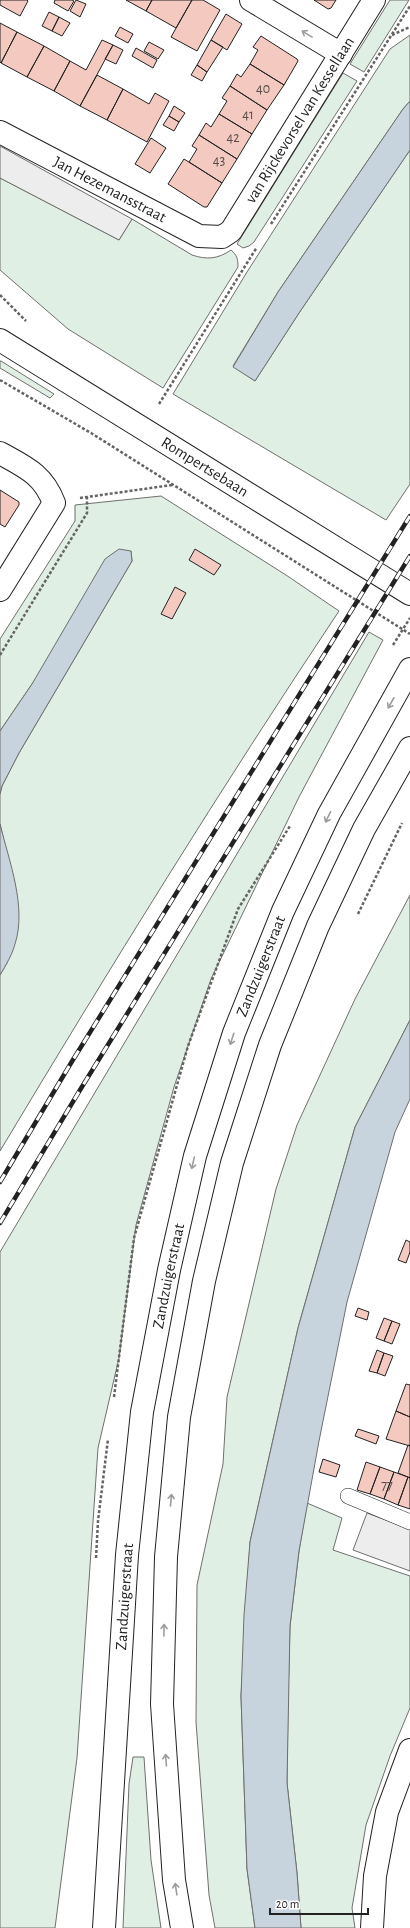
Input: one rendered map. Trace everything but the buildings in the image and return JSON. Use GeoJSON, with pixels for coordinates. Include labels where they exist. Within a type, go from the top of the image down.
{"type":"FeatureCollection","features":[{"type":"Feature","properties":{"kind":"main road"},"geometry":{"type":"LineString","coordinates":[[251,0],[341,54]]}},
{"type":"Feature","properties":{"kind":"main road","name":"van Rijckevorsel van Kessellaan"},"geometry":{"type":"LineString","coordinates":[[222,237],[231,231],[374,0]]}},
{"type":"Feature","properties":{"kind":"main road","name":"Jan Hezemansstraat"},"geometry":{"type":"LineString","coordinates":[[0,132],[199,236],[222,237]]}},
{"type":"Feature","properties":{"kind":"main road","name":"Rompertsebaan"},"geometry":{"type":"LineString","coordinates":[[0,340],[410,594]]}},
{"type":"Feature","properties":{"kind":"main road"},"geometry":{"type":"LineString","coordinates":[[0,452],[35,473],[50,493],[54,503],[0,590]]}},
{"type":"Feature","properties":{"kind":"main road","name":"Zandzuigerstraat"},"geometry":{"type":"LineString","coordinates":[[104,1928],[127,1555],[142,1412],[169,1270],[195,1156],[234,1033],[283,911],[329,814],[410,669]]}},
{"type":"Feature","properties":{"kind":"main road"},"geometry":{"type":"LineString","coordinates":[[182,1928],[174,1880],[162,1704],[166,1557],[179,1417],[204,1281],[232,1163],[270,1045],[321,919],[364,828],[410,748]]}},
{"type":"Feature","properties":{"kind":"main road"},"geometry":{"type":"LineString","coordinates":[[372,1928],[374,1876],[387,1812],[410,1750]]}},
{"type":"Feature","properties":{"kind":"lane"},"geometry":{"type":"LineString","coordinates":[[348,1496],[410,1522]]}},
{"type":"Feature","properties":{"kind":"path"},"geometry":{"type":"LineString","coordinates":[[271,225],[410,6]]}},
{"type":"Feature","properties":{"kind":"path"},"geometry":{"type":"LineString","coordinates":[[391,36],[410,27]]}},
{"type":"Feature","properties":{"kind":"path"},"geometry":{"type":"LineString","coordinates":[[159,405],[258,245]]}},
{"type":"Feature","properties":{"kind":"path","name":"Rompertsebaan"},"geometry":{"type":"LineString","coordinates":[[0,380],[90,433],[410,634]]}},
{"type":"Feature","properties":{"kind":"path"},"geometry":{"type":"LineString","coordinates":[[54,503],[172,485]]}},
{"type":"Feature","properties":{"kind":"path"},"geometry":{"type":"LineString","coordinates":[[0,656],[87,513],[87,497]]}},
{"type":"Feature","properties":{"kind":"path"},"geometry":{"type":"LineString","coordinates":[[393,645],[410,618]]}},
{"type":"Feature","properties":{"kind":"path"},"geometry":{"type":"LineString","coordinates":[[357,915],[403,822]]}},
{"type":"Feature","properties":{"kind":"green space"},"geometry":{"type":"Polygon","coordinates":[[[390,0],[409,0],[364,72],[350,64],[390,0]]]}},
{"type":"Feature","properties":{"kind":"green space"},"geometry":{"type":"Polygon","coordinates":[[[410,35],[410,101],[403,109],[278,292],[233,366],[255,381],[299,313],[410,150],[410,484],[386,520],[173,394],[247,272],[390,49],[410,35]]]}},
{"type":"Feature","properties":{"kind":"green space"},"geometry":{"type":"Polygon","coordinates":[[[343,73],[357,81],[254,242],[243,248],[237,244],[343,73]]]}},
{"type":"Feature","properties":{"kind":"green space"},"geometry":{"type":"Polygon","coordinates":[[[0,178],[119,240],[132,219],[192,255],[203,258],[212,258],[231,250],[236,255],[238,267],[163,388],[68,329],[0,270],[0,178]]]}},
{"type":"Feature","properties":{"kind":"green space"},"geometry":{"type":"Polygon","coordinates":[[[0,361],[54,394],[50,398],[0,368],[0,361]]]}},
{"type":"Feature","properties":{"kind":"green space"},"geometry":{"type":"Polygon","coordinates":[[[161,496],[286,575],[339,611],[166,879],[0,1151],[0,975],[7,963],[15,888],[0,824],[0,794],[2,786],[19,753],[132,561],[131,551],[32,684],[0,731],[0,639],[75,521],[75,505],[161,496]]]}},
{"type":"Feature","properties":{"kind":"green space"},"geometry":{"type":"Polygon","coordinates":[[[369,632],[383,640],[299,797],[211,979],[174,1087],[136,1225],[119,1358],[98,1448],[77,1758],[55,1928],[0,1928],[0,1252],[369,632]]]}},
{"type":"Feature","properties":{"kind":"green space"},"geometry":{"type":"Polygon","coordinates":[[[410,895],[410,1020],[355,1127],[298,1328],[250,1542],[241,1696],[247,1869],[255,1928],[215,1928],[209,1895],[196,1722],[197,1585],[223,1464],[227,1397],[276,1189],[297,1125],[355,999],[410,895]]]}},
{"type":"Feature","properties":{"kind":"green space"},"geometry":{"type":"Polygon","coordinates":[[[307,1503],[342,1518],[333,1550],[410,1576],[410,1708],[390,1756],[366,1825],[352,1908],[355,1928],[301,1928],[297,1873],[287,1783],[288,1699],[290,1626],[299,1551],[307,1503]]]}},
{"type":"Feature","properties":{"kind":"green space"},"geometry":{"type":"Polygon","coordinates":[[[133,1757],[144,1757],[151,1860],[161,1928],[123,1928],[129,1784],[133,1757]]]}},
{"type":"Feature","properties":{"kind":"shaded area"},"geometry":{"type":"Polygon","coordinates":[[[410,101],[410,150],[299,313],[255,381],[233,367],[278,292],[403,109],[410,101]]]}},
{"type":"Feature","properties":{"kind":"shaded area"},"geometry":{"type":"Polygon","coordinates":[[[0,146],[132,219],[119,240],[0,178],[0,146]]]}},
{"type":"Feature","properties":{"kind":"shaded area"},"geometry":{"type":"Polygon","coordinates":[[[119,549],[131,551],[132,561],[19,753],[2,786],[0,794],[0,731],[32,684],[105,559],[119,549]]]}},
{"type":"Feature","properties":{"kind":"shaded area"},"geometry":{"type":"Polygon","coordinates":[[[0,824],[12,868],[18,900],[19,915],[18,930],[14,948],[0,975],[0,824]]]}},
{"type":"Feature","properties":{"kind":"shaded area"},"geometry":{"type":"Polygon","coordinates":[[[410,1020],[410,1099],[395,1132],[347,1302],[299,1551],[290,1626],[287,1783],[297,1873],[301,1928],[255,1928],[247,1869],[241,1696],[244,1615],[250,1542],[298,1328],[355,1127],[410,1020]]]}},
{"type":"Feature","properties":{"kind":"shaded area"},"geometry":{"type":"Polygon","coordinates":[[[367,1513],[410,1529],[410,1571],[353,1550],[367,1513]]]}},
{"type":"Feature","properties":{"kind":"railway"},"geometry":{"type":"LineString","coordinates":[[0,1182],[71,1063],[410,516]]}},
{"type":"Feature","properties":{"kind":"railway"},"geometry":{"type":"LineString","coordinates":[[0,1223],[80,1090],[410,556]]}}]}
